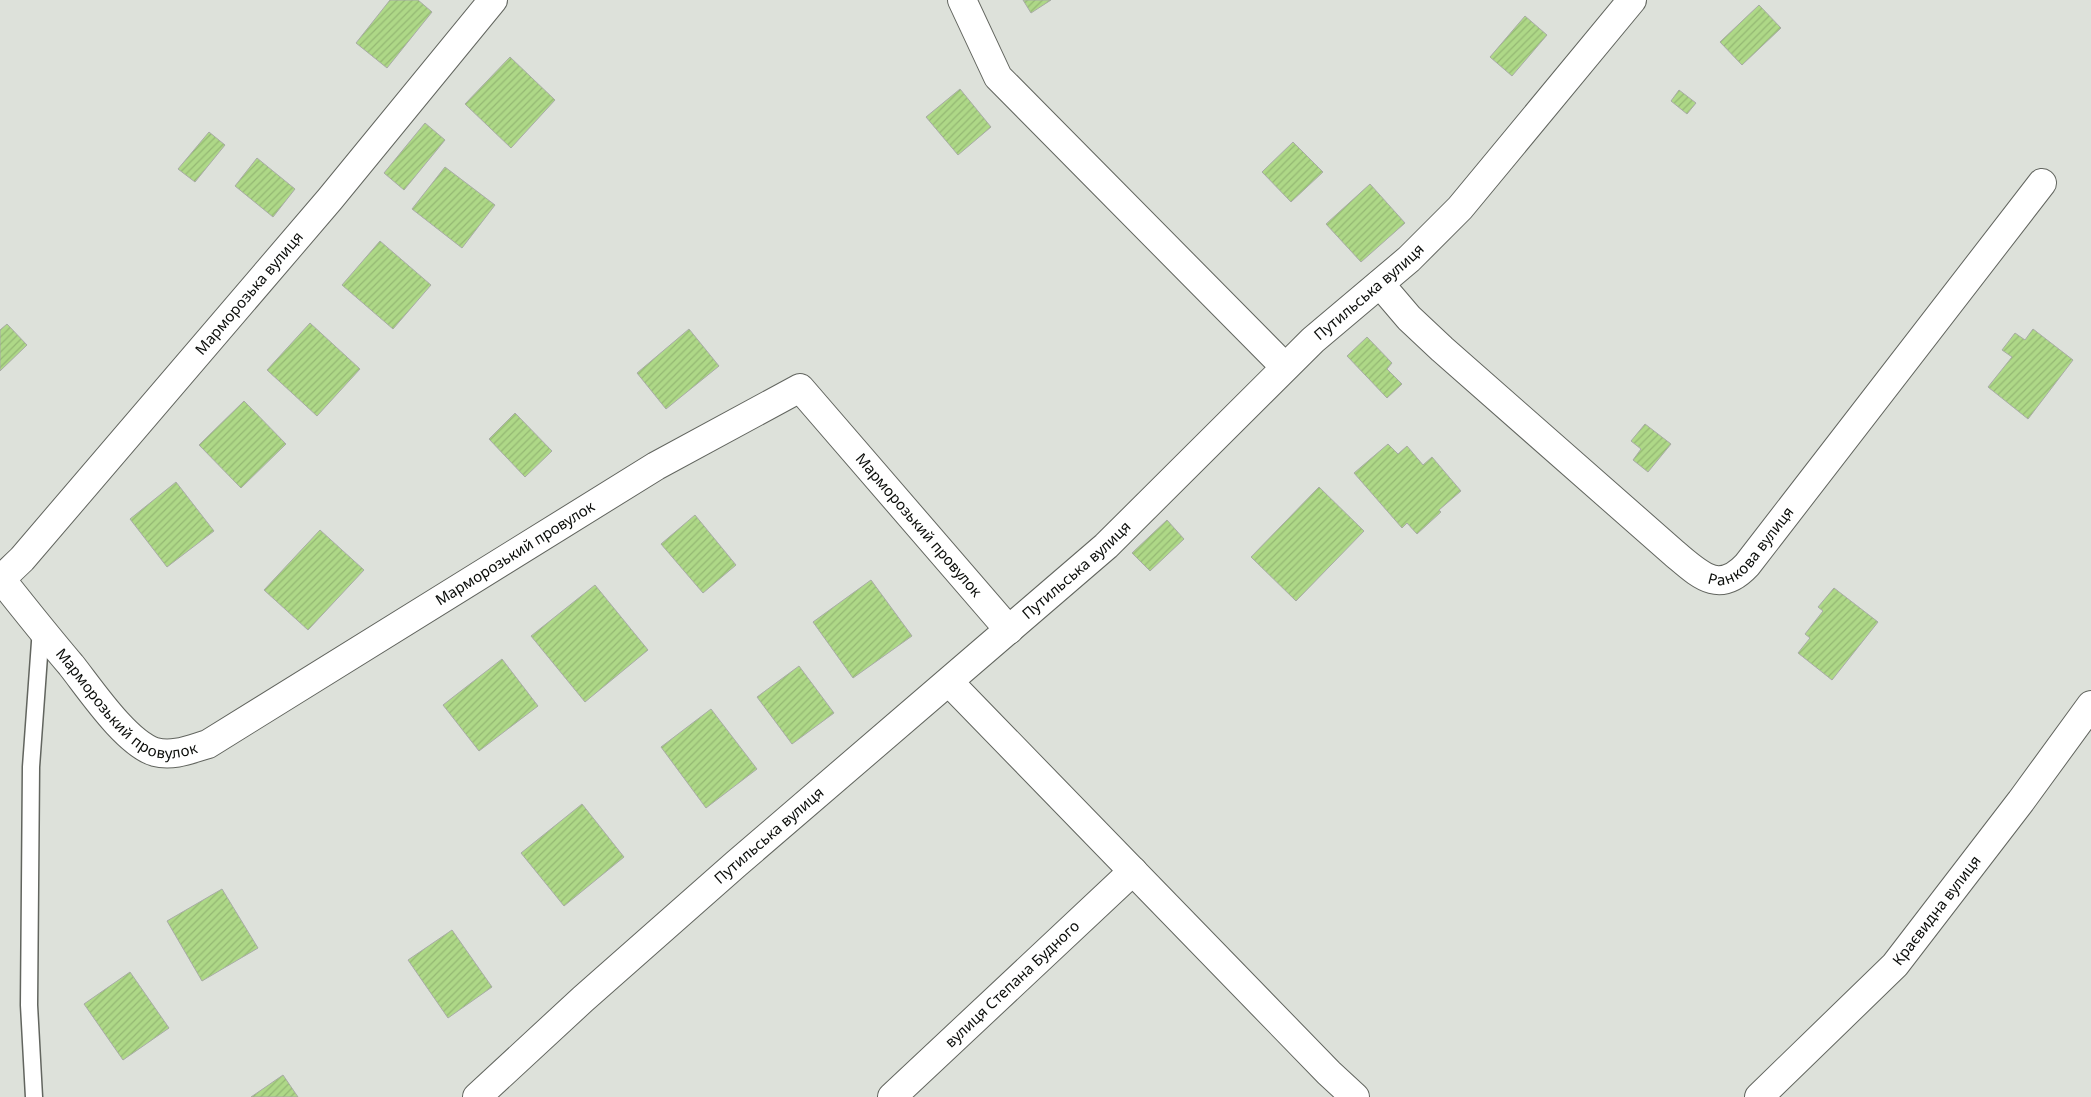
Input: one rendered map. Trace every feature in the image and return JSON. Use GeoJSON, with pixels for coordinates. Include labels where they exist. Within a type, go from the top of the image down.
{"type":"FeatureCollection","features":[{"type":"Feature","properties":{"kind":"street","name":"Марморозька вулиця"},"geometry":{"type":"LineString","coordinates":[[1,579],[22,560],[323,206],[493,0]]}},
{"type":"Feature","properties":{"kind":"street"},"geometry":{"type":"LineString","coordinates":[[962,0],[998,77],[1285,367]]}},
{"type":"Feature","properties":{"kind":"street","name":"Путильська вулиця"},"geometry":{"type":"LineString","coordinates":[[477,1097],[582,999],[1106,546],[1313,340],[1428,241],[1460,208],[1632,0]]}},
{"type":"Feature","properties":{"kind":"street","name":"Ранкова вулиця"},"geometry":{"type":"LineString","coordinates":[[1380,284],[1409,318],[1442,349],[1675,554],[1711,580],[1723,581],[1737,576],[1746,565],[2042,183]]}},
{"type":"Feature","properties":{"kind":"street","name":"Марморозький провулок"},"geometry":{"type":"LineString","coordinates":[[1,579],[106,710],[130,735],[155,752],[166,754],[192,749],[208,744],[656,466],[800,388],[1009,630]]}},
{"type":"Feature","properties":{"kind":"street"},"geometry":{"type":"LineString","coordinates":[[949,682],[1355,1097]]}},
{"type":"Feature","properties":{"kind":"street","name":"Краєвидна вулиця"},"geometry":{"type":"LineString","coordinates":[[1759,1097],[1895,965],[2021,801],[2091,705]]}},
{"type":"Feature","properties":{"kind":"street","name":"вулиця Степана Будного"},"geometry":{"type":"LineString","coordinates":[[892,1097],[1132,871]]}},
{"type":"Feature","properties":{"kind":"lane"},"geometry":{"type":"LineString","coordinates":[[34,1097],[29,1005],[31,767],[41,628]]}},
{"type":"Feature","properties":{"kind":"building"},"geometry":{"type":"Polygon","coordinates":[[[390,0],[418,0],[432,12],[387,68],[356,43],[390,0]]]}},
{"type":"Feature","properties":{"kind":"building"},"geometry":{"type":"Polygon","coordinates":[[[1023,0],[1051,0],[1031,13],[1023,0]]]}},
{"type":"Feature","properties":{"kind":"building"},"geometry":{"type":"Polygon","coordinates":[[[1759,5],[1781,28],[1742,65],[1720,42],[1759,5]]]}},
{"type":"Feature","properties":{"kind":"building"},"geometry":{"type":"Polygon","coordinates":[[[1525,16],[1547,35],[1512,76],[1490,57],[1525,16]]]}},
{"type":"Feature","properties":{"kind":"building"},"geometry":{"type":"Polygon","coordinates":[[[510,57],[555,100],[511,148],[465,104],[510,57]]]}},
{"type":"Feature","properties":{"kind":"building"},"geometry":{"type":"Polygon","coordinates":[[[960,89],[991,127],[958,155],[926,117],[960,89]]]}},
{"type":"Feature","properties":{"kind":"building"},"geometry":{"type":"Polygon","coordinates":[[[1679,90],[1696,103],[1687,114],[1671,101],[1679,90]]]}},
{"type":"Feature","properties":{"kind":"building"},"geometry":{"type":"Polygon","coordinates":[[[425,123],[445,140],[404,190],[384,173],[425,123]]]}},
{"type":"Feature","properties":{"kind":"building"},"geometry":{"type":"Polygon","coordinates":[[[209,132],[225,145],[195,182],[178,169],[209,132]]]}},
{"type":"Feature","properties":{"kind":"building"},"geometry":{"type":"Polygon","coordinates":[[[1293,142],[1323,172],[1291,202],[1262,172],[1293,142]]]}},
{"type":"Feature","properties":{"kind":"building"},"geometry":{"type":"Polygon","coordinates":[[[257,158],[295,189],[273,217],[235,186],[257,158]]]}},
{"type":"Feature","properties":{"kind":"building"},"geometry":{"type":"Polygon","coordinates":[[[445,167],[495,205],[462,248],[412,209],[445,167]]]}},
{"type":"Feature","properties":{"kind":"building"},"geometry":{"type":"Polygon","coordinates":[[[1370,184],[1405,223],[1361,262],[1326,224],[1370,184]]]}},
{"type":"Feature","properties":{"kind":"building"},"geometry":{"type":"Polygon","coordinates":[[[380,241],[431,285],[393,329],[342,285],[380,241]]]}},
{"type":"Feature","properties":{"kind":"building"},"geometry":{"type":"Polygon","coordinates":[[[310,323],[360,369],[317,416],[267,370],[310,323]]]}},
{"type":"Feature","properties":{"kind":"building"},"geometry":{"type":"Polygon","coordinates":[[[7,324],[27,345],[0,371],[0,330],[7,324]]]}},
{"type":"Feature","properties":{"kind":"building"},"geometry":{"type":"Polygon","coordinates":[[[689,329],[719,366],[666,409],[637,373],[689,329]]]}},
{"type":"Feature","properties":{"kind":"building"},"geometry":{"type":"Polygon","coordinates":[[[2033,329],[2073,360],[2028,419],[1988,387],[2012,357],[2002,350],[2015,333],[2025,340],[2033,329]]]}},
{"type":"Feature","properties":{"kind":"building"},"geometry":{"type":"Polygon","coordinates":[[[1367,337],[1392,363],[1387,369],[1402,384],[1387,398],[1347,356],[1367,337]]]}},
{"type":"Feature","properties":{"kind":"building"},"geometry":{"type":"Polygon","coordinates":[[[244,401],[286,444],[241,488],[199,445],[244,401]]]}},
{"type":"Feature","properties":{"kind":"building"},"geometry":{"type":"Polygon","coordinates":[[[515,413],[552,451],[525,477],[489,439],[515,413]]]}},
{"type":"Feature","properties":{"kind":"building"},"geometry":{"type":"Polygon","coordinates":[[[1645,424],[1671,444],[1648,472],[1633,460],[1641,449],[1631,441],[1645,424]]]}},
{"type":"Feature","properties":{"kind":"building"},"geometry":{"type":"Polygon","coordinates":[[[1388,444],[1398,454],[1407,446],[1423,465],[1432,457],[1461,491],[1439,510],[1441,512],[1417,534],[1407,523],[1402,528],[1354,473],[1388,444]]]}},
{"type":"Feature","properties":{"kind":"building"},"geometry":{"type":"Polygon","coordinates":[[[176,482],[214,531],[167,567],[130,519],[176,482]]]}},
{"type":"Feature","properties":{"kind":"building"},"geometry":{"type":"Polygon","coordinates":[[[1319,487],[1364,531],[1296,601],[1251,557],[1319,487]]]}},
{"type":"Feature","properties":{"kind":"building"},"geometry":{"type":"Polygon","coordinates":[[[695,515],[736,565],[703,593],[661,544],[695,515]]]}},
{"type":"Feature","properties":{"kind":"building"},"geometry":{"type":"Polygon","coordinates":[[[1167,520],[1184,539],[1150,571],[1132,553],[1167,520]]]}},
{"type":"Feature","properties":{"kind":"building"},"geometry":{"type":"Polygon","coordinates":[[[320,530],[364,570],[308,630],[264,590],[320,530]]]}},
{"type":"Feature","properties":{"kind":"building"},"geometry":{"type":"Polygon","coordinates":[[[871,580],[912,636],[853,678],[813,622],[871,580]]]}},
{"type":"Feature","properties":{"kind":"building"},"geometry":{"type":"Polygon","coordinates":[[[595,585],[648,650],[585,702],[531,636],[595,585]]]}},
{"type":"Feature","properties":{"kind":"building"},"geometry":{"type":"Polygon","coordinates":[[[1834,588],[1878,622],[1832,680],[1798,653],[1810,638],[1805,634],[1823,611],[1818,607],[1834,588]]]}},
{"type":"Feature","properties":{"kind":"building"},"geometry":{"type":"Polygon","coordinates":[[[502,659],[538,706],[479,751],[443,705],[502,659]]]}},
{"type":"Feature","properties":{"kind":"building"},"geometry":{"type":"Polygon","coordinates":[[[799,666],[834,713],[792,744],[757,697],[799,666]]]}},
{"type":"Feature","properties":{"kind":"building"},"geometry":{"type":"Polygon","coordinates":[[[711,709],[757,769],[706,808],[661,747],[711,709]]]}},
{"type":"Feature","properties":{"kind":"building"},"geometry":{"type":"Polygon","coordinates":[[[582,804],[624,857],[564,906],[521,853],[582,804]]]}},
{"type":"Feature","properties":{"kind":"building"},"geometry":{"type":"Polygon","coordinates":[[[222,889],[258,948],[202,981],[167,921],[222,889]]]}},
{"type":"Feature","properties":{"kind":"building"},"geometry":{"type":"Polygon","coordinates":[[[452,930],[492,987],[448,1018],[408,960],[452,930]]]}},
{"type":"Feature","properties":{"kind":"building"},"geometry":{"type":"Polygon","coordinates":[[[130,972],[169,1028],[123,1060],[84,1004],[130,972]]]}},
{"type":"Feature","properties":{"kind":"building"},"geometry":{"type":"Polygon","coordinates":[[[283,1075],[298,1097],[251,1097],[283,1075]]]}}]}
